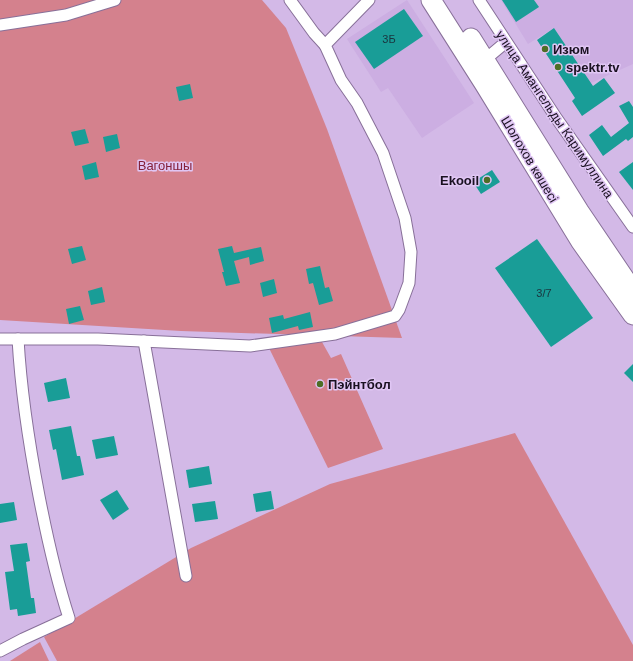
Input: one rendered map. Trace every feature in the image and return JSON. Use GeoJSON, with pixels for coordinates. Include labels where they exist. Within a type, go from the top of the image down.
{"type":"FeatureCollection","features":[{"type":"Feature","properties":{"kind":"highway","name":"Шолохов көшесі"},"geometry":{"type":"LineString","coordinates":[[431,0],[480,64],[633,291]]}},
{"type":"Feature","properties":{"kind":"highway","name":"Шолохов көшесі"},"geometry":{"type":"LineString","coordinates":[[446,0],[480,64],[581,242],[633,315]]}},
{"type":"Feature","properties":{"kind":"street"},"geometry":{"type":"LineString","coordinates":[[0,25],[66,15],[115,0]]}},
{"type":"Feature","properties":{"kind":"street"},"geometry":{"type":"LineString","coordinates":[[0,338],[98,339],[250,346],[335,334],[395,316],[399,310],[409,283],[411,252],[404,218],[383,153],[357,103],[341,80],[325,45],[314,33],[290,0]]}},
{"type":"Feature","properties":{"kind":"street"},"geometry":{"type":"LineString","coordinates":[[325,45],[369,0]]}},
{"type":"Feature","properties":{"kind":"street","name":"улица Амангельды Каримуллина"},"geometry":{"type":"LineString","coordinates":[[479,0],[557,119],[633,227]]}},
{"type":"Feature","properties":{"kind":"street"},"geometry":{"type":"LineString","coordinates":[[480,64],[506,42]]}},
{"type":"Feature","properties":{"kind":"street"},"geometry":{"type":"LineString","coordinates":[[0,652],[23,638],[69,618],[53,562],[35,473],[25,417],[18,339]]}},
{"type":"Feature","properties":{"kind":"street"},"geometry":{"type":"LineString","coordinates":[[144,341],[186,576]]}},
{"type":"Feature","properties":{"kind":"shaded area"},"geometry":{"type":"Polygon","coordinates":[[[407,0],[474,103],[422,138],[388,88],[381,92],[347,39],[407,0]]]}},
{"type":"Feature","properties":{"kind":"shaded area"},"geometry":{"type":"Polygon","coordinates":[[[501,0],[633,0],[633,64],[591,83],[554,28],[528,44],[501,0]]]}},
{"type":"Feature","properties":{"kind":"green space","name":"Вагоншы"},"geometry":{"type":"Polygon","coordinates":[[[0,0],[262,0],[286,28],[327,129],[402,338],[181,331],[0,320],[0,0]]]}},
{"type":"Feature","properties":{"kind":"green space","name":"Пэйнтбол"},"geometry":{"type":"Polygon","coordinates":[[[322,342],[331,358],[341,354],[383,449],[328,468],[269,348],[322,342]]]}},
{"type":"Feature","properties":{"kind":"green space"},"geometry":{"type":"Polygon","coordinates":[[[515,433],[633,645],[633,661],[57,661],[44,637],[191,548],[330,484],[515,433]]]}},
{"type":"Feature","properties":{"kind":"green space"},"geometry":{"type":"Polygon","coordinates":[[[40,642],[49,661],[10,661],[40,642]]]}},
{"type":"Feature","properties":{"kind":"building"},"geometry":{"type":"Polygon","coordinates":[[[502,0],[534,0],[539,7],[516,22],[502,0]]]}},
{"type":"Feature","properties":{"kind":"building"},"geometry":{"type":"Polygon","coordinates":[[[404,9],[423,36],[374,69],[355,42],[404,9]]]}},
{"type":"Feature","properties":{"kind":"building"},"geometry":{"type":"Polygon","coordinates":[[[554,28],[593,86],[604,78],[615,93],[582,116],[572,101],[575,98],[537,40],[554,28]]]}},
{"type":"Feature","properties":{"kind":"building"},"geometry":{"type":"Polygon","coordinates":[[[190,84],[193,98],[179,101],[176,87],[190,84]]]}},
{"type":"Feature","properties":{"kind":"building"},"geometry":{"type":"Polygon","coordinates":[[[629,101],[633,107],[633,137],[628,141],[626,139],[603,156],[589,135],[602,125],[611,137],[629,123],[619,106],[629,101]]]}},
{"type":"Feature","properties":{"kind":"building"},"geometry":{"type":"Polygon","coordinates":[[[85,129],[89,143],[75,146],[71,132],[85,129]]]}},
{"type":"Feature","properties":{"kind":"building"},"geometry":{"type":"Polygon","coordinates":[[[117,134],[120,148],[106,152],[103,137],[117,134]]]}},
{"type":"Feature","properties":{"kind":"building"},"geometry":{"type":"Polygon","coordinates":[[[96,162],[99,177],[85,180],[82,166],[96,162]]]}},
{"type":"Feature","properties":{"kind":"building"},"geometry":{"type":"Polygon","coordinates":[[[633,162],[633,190],[619,172],[633,162]]]}},
{"type":"Feature","properties":{"kind":"building"},"geometry":{"type":"Polygon","coordinates":[[[492,170],[500,182],[481,194],[473,182],[492,170]]]}},
{"type":"Feature","properties":{"kind":"building"},"geometry":{"type":"Polygon","coordinates":[[[537,239],[593,318],[551,347],[495,268],[537,239]]]}},
{"type":"Feature","properties":{"kind":"building"},"geometry":{"type":"Polygon","coordinates":[[[82,246],[86,260],[72,264],[68,249],[82,246]]]}},
{"type":"Feature","properties":{"kind":"building"},"geometry":{"type":"Polygon","coordinates":[[[232,246],[234,253],[261,247],[264,261],[250,265],[249,257],[234,261],[240,283],[226,286],[218,249],[232,246]]]}},
{"type":"Feature","properties":{"kind":"building"},"geometry":{"type":"Polygon","coordinates":[[[320,266],[325,288],[329,287],[333,301],[319,305],[313,283],[309,284],[306,269],[320,266]]]}},
{"type":"Feature","properties":{"kind":"building"},"geometry":{"type":"Polygon","coordinates":[[[274,279],[277,293],[263,297],[260,283],[274,279]]]}},
{"type":"Feature","properties":{"kind":"building"},"geometry":{"type":"Polygon","coordinates":[[[102,287],[105,302],[91,305],[88,291],[102,287]]]}},
{"type":"Feature","properties":{"kind":"building"},"geometry":{"type":"Polygon","coordinates":[[[80,306],[84,320],[69,324],[66,309],[80,306]]]}},
{"type":"Feature","properties":{"kind":"building"},"geometry":{"type":"Polygon","coordinates":[[[310,312],[313,327],[299,330],[298,326],[272,333],[269,318],[283,315],[284,319],[310,312]]]}},
{"type":"Feature","properties":{"kind":"building"},"geometry":{"type":"Polygon","coordinates":[[[633,364],[633,382],[624,373],[633,364]]]}},
{"type":"Feature","properties":{"kind":"building"},"geometry":{"type":"Polygon","coordinates":[[[66,378],[70,398],[48,402],[44,383],[66,378]]]}},
{"type":"Feature","properties":{"kind":"building"},"geometry":{"type":"Polygon","coordinates":[[[71,426],[77,456],[80,456],[84,475],[62,480],[56,449],[53,450],[49,430],[71,426]]]}},
{"type":"Feature","properties":{"kind":"building"},"geometry":{"type":"Polygon","coordinates":[[[114,436],[118,455],[96,459],[92,440],[114,436]]]}},
{"type":"Feature","properties":{"kind":"building"},"geometry":{"type":"Polygon","coordinates":[[[209,466],[212,484],[189,488],[186,470],[209,466]]]}},
{"type":"Feature","properties":{"kind":"building"},"geometry":{"type":"Polygon","coordinates":[[[117,490],[129,509],[113,520],[100,500],[117,490]]]}},
{"type":"Feature","properties":{"kind":"building"},"geometry":{"type":"Polygon","coordinates":[[[271,491],[274,509],[256,512],[253,494],[271,491]]]}},
{"type":"Feature","properties":{"kind":"building"},"geometry":{"type":"Polygon","coordinates":[[[215,501],[218,519],[195,522],[192,504],[215,501]]]}},
{"type":"Feature","properties":{"kind":"building"},"geometry":{"type":"Polygon","coordinates":[[[14,502],[17,520],[0,523],[0,504],[14,502]]]}},
{"type":"Feature","properties":{"kind":"building"},"geometry":{"type":"Polygon","coordinates":[[[27,543],[30,561],[26,562],[31,598],[34,598],[36,613],[18,616],[17,609],[10,610],[5,572],[14,571],[10,545],[27,543]]]}},
{"type":"Feature","properties":{"kind":"place","name":"Изюм"},"geometry":{"type":"Point","coordinates":[545,49]}},
{"type":"Feature","properties":{"kind":"place","name":"spektr.tv"},"geometry":{"type":"Point","coordinates":[558,67]}},
{"type":"Feature","properties":{"kind":"place","name":"Ekooil"},"geometry":{"type":"Point","coordinates":[487,180]}},
{"type":"Feature","properties":{"kind":"place","name":"Пэйнтбол"},"geometry":{"type":"Point","coordinates":[320,384]}}]}
